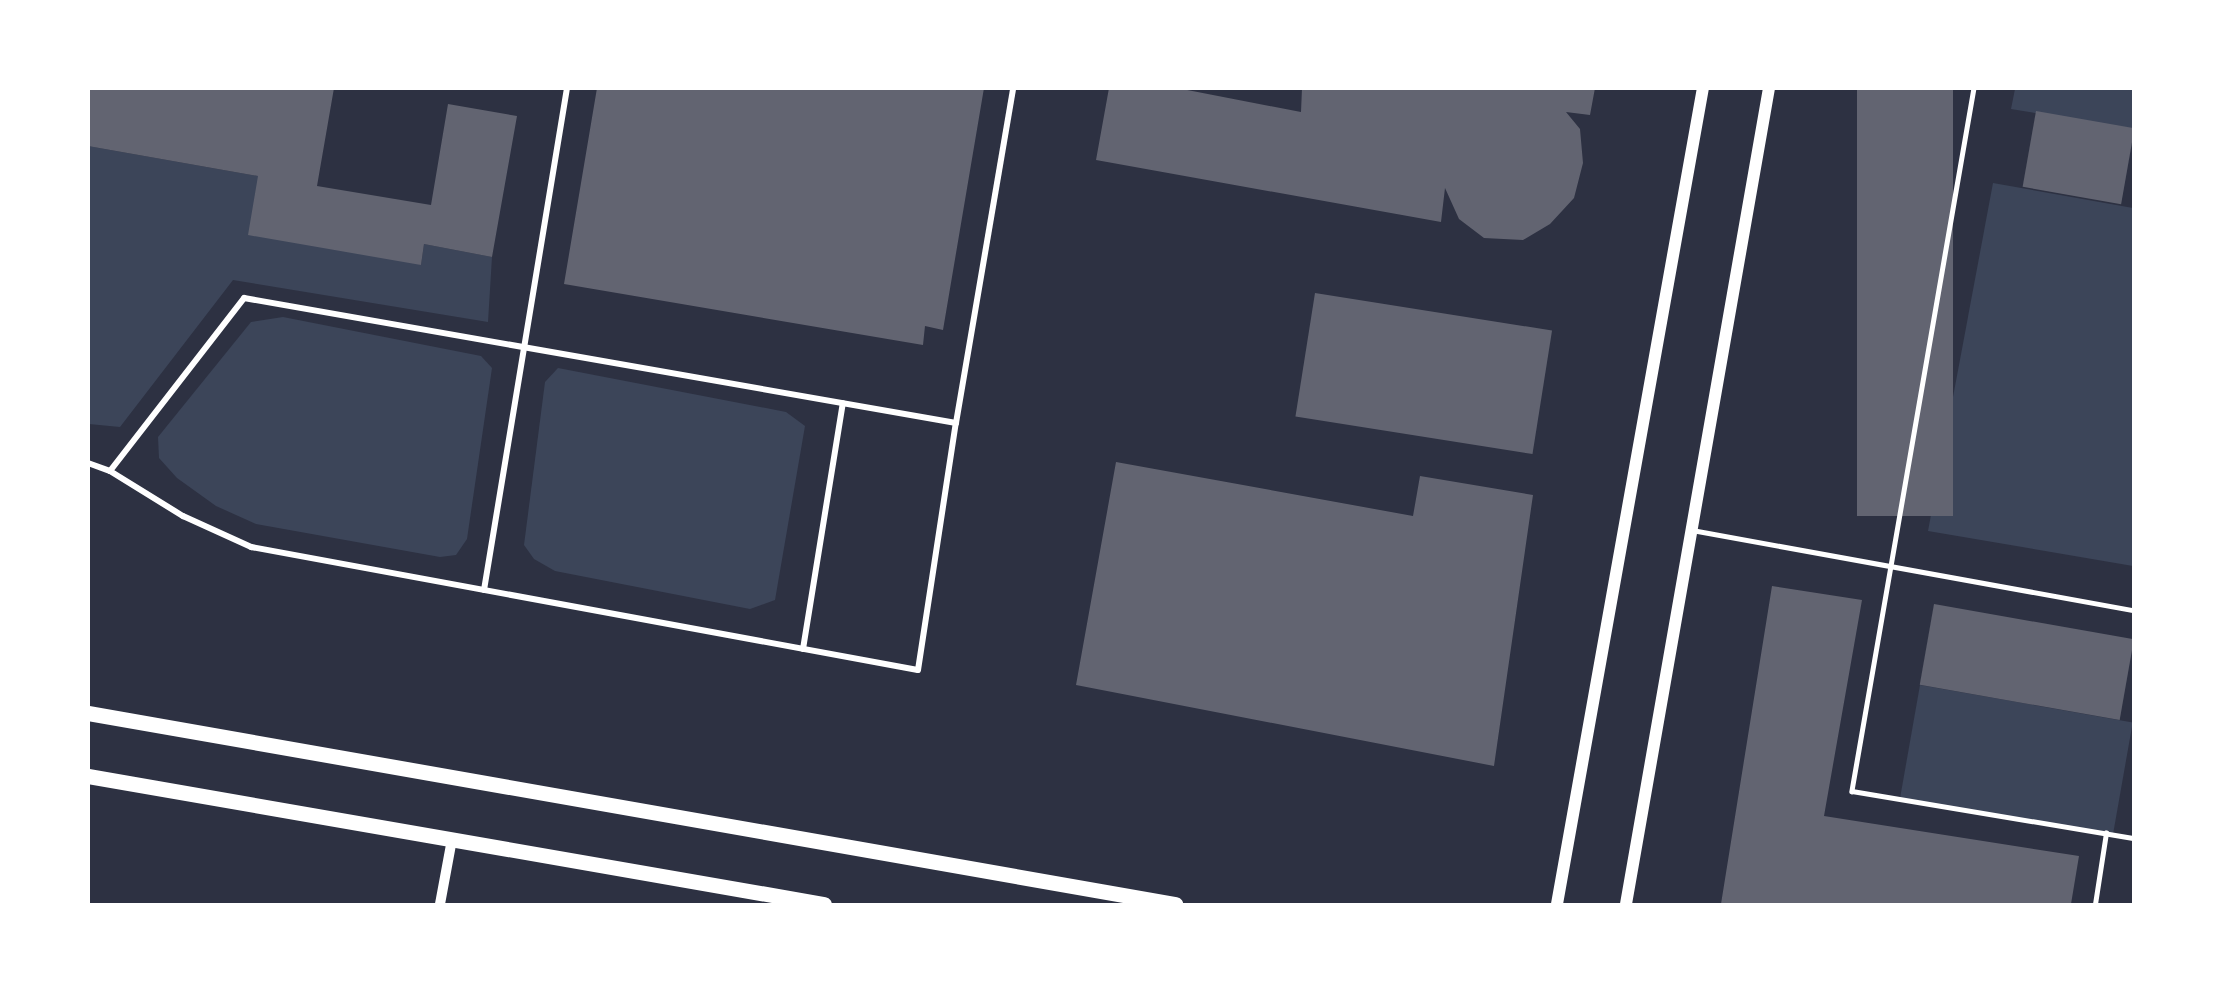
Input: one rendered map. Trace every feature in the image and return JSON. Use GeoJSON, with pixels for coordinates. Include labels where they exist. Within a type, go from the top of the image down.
{"type":"FeatureCollection","features":[{"type":"Feature","properties":{"kind":"main road"},"geometry":{"type":"LineString","coordinates":[[1557,904],[1703,88]]}},
{"type":"Feature","properties":{"kind":"main road"},"geometry":{"type":"LineString","coordinates":[[1626,904],[1769,88]]}},
{"type":"Feature","properties":{"kind":"main road"},"geometry":{"type":"LineString","coordinates":[[88,713],[1175,904]]}},
{"type":"Feature","properties":{"kind":"main road"},"geometry":{"type":"LineString","coordinates":[[88,777],[824,904]]}},
{"type":"Feature","properties":{"kind":"street"},"geometry":{"type":"LineString","coordinates":[[484,590],[567,88]]}},
{"type":"Feature","properties":{"kind":"street"},"geometry":{"type":"LineString","coordinates":[[88,463],[110,471],[183,516],[251,547],[918,670],[956,423],[1014,88]]}},
{"type":"Feature","properties":{"kind":"street"},"geometry":{"type":"LineString","coordinates":[[110,471],[244,298],[956,423]]}},
{"type":"Feature","properties":{"kind":"street"},"geometry":{"type":"LineString","coordinates":[[803,649],[843,403]]}},
{"type":"Feature","properties":{"kind":"street"},"geometry":{"type":"LineString","coordinates":[[440,904],[452,839]]}},
{"type":"Feature","properties":{"kind":"lane"},"geometry":{"type":"LineString","coordinates":[[1974,88],[1852,791],[2133,838]]}},
{"type":"Feature","properties":{"kind":"lane"},"geometry":{"type":"LineString","coordinates":[[1692,530],[1889,568],[2133,610]]}},
{"type":"Feature","properties":{"kind":"lane"},"geometry":{"type":"LineString","coordinates":[[2095,904],[2106,833]]}},
{"type":"Feature","properties":{"kind":"shaded area"},"geometry":{"type":"Polygon","coordinates":[[[2015,89],[2133,89],[2133,129],[2011,109],[2015,89]]]}},
{"type":"Feature","properties":{"kind":"shaded area"},"geometry":{"type":"Polygon","coordinates":[[[88,146],[258,176],[421,265],[424,244],[492,257],[488,322],[233,280],[120,427],[89,424],[88,146]]]}},
{"type":"Feature","properties":{"kind":"shaded area"},"geometry":{"type":"Polygon","coordinates":[[[1993,183],[2133,208],[2133,566],[1928,531],[1993,183]]]}},
{"type":"Feature","properties":{"kind":"shaded area"},"geometry":{"type":"Polygon","coordinates":[[[283,317],[481,356],[492,368],[467,539],[456,555],[440,557],[256,524],[216,506],[177,478],[159,458],[158,437],[251,322],[283,317]]]}},
{"type":"Feature","properties":{"kind":"shaded area"},"geometry":{"type":"Polygon","coordinates":[[[558,368],[786,412],[805,426],[775,600],[750,609],[555,571],[534,559],[524,545],[545,382],[558,368]]]}},
{"type":"Feature","properties":{"kind":"shaded area"},"geometry":{"type":"Polygon","coordinates":[[[1920,685],[2133,723],[2113,837],[1900,799],[1920,685]]]}},
{"type":"Feature","properties":{"kind":"building"},"geometry":{"type":"Polygon","coordinates":[[[88,88],[334,88],[317,186],[431,205],[448,104],[517,116],[492,257],[424,244],[421,265],[248,235],[258,176],[88,146],[88,88]]]}},
{"type":"Feature","properties":{"kind":"building"},"geometry":{"type":"Polygon","coordinates":[[[597,88],[984,88],[943,330],[925,326],[923,345],[564,284],[597,88]]]}},
{"type":"Feature","properties":{"kind":"building"},"geometry":{"type":"Polygon","coordinates":[[[1109,88],[1177,88],[1301,112],[1302,88],[1595,88],[1590,115],[1566,112],[1580,129],[1583,163],[1574,198],[1550,224],[1523,240],[1484,238],[1459,219],[1445,188],[1441,222],[1096,160],[1109,88]]]}},
{"type":"Feature","properties":{"kind":"building"},"geometry":{"type":"Polygon","coordinates":[[[1857,88],[1953,88],[1953,516],[1857,516],[1857,88]]]}},
{"type":"Feature","properties":{"kind":"building"},"geometry":{"type":"Polygon","coordinates":[[[2036,111],[2134,128],[2121,204],[2023,187],[2036,111]]]}},
{"type":"Feature","properties":{"kind":"building"},"geometry":{"type":"Polygon","coordinates":[[[1315,293],[1552,331],[1532,454],[1295,416],[1315,293]]]}},
{"type":"Feature","properties":{"kind":"building"},"geometry":{"type":"Polygon","coordinates":[[[1116,462],[1413,516],[1420,476],[1533,495],[1494,766],[1076,685],[1116,462]]]}},
{"type":"Feature","properties":{"kind":"building"},"geometry":{"type":"Polygon","coordinates":[[[1772,586],[1862,600],[1824,816],[2079,856],[2071,904],[1721,904],[1772,586]]]}},
{"type":"Feature","properties":{"kind":"building"},"geometry":{"type":"Polygon","coordinates":[[[1934,604],[2134,639],[2120,720],[1920,685],[1934,604]]]}}]}
